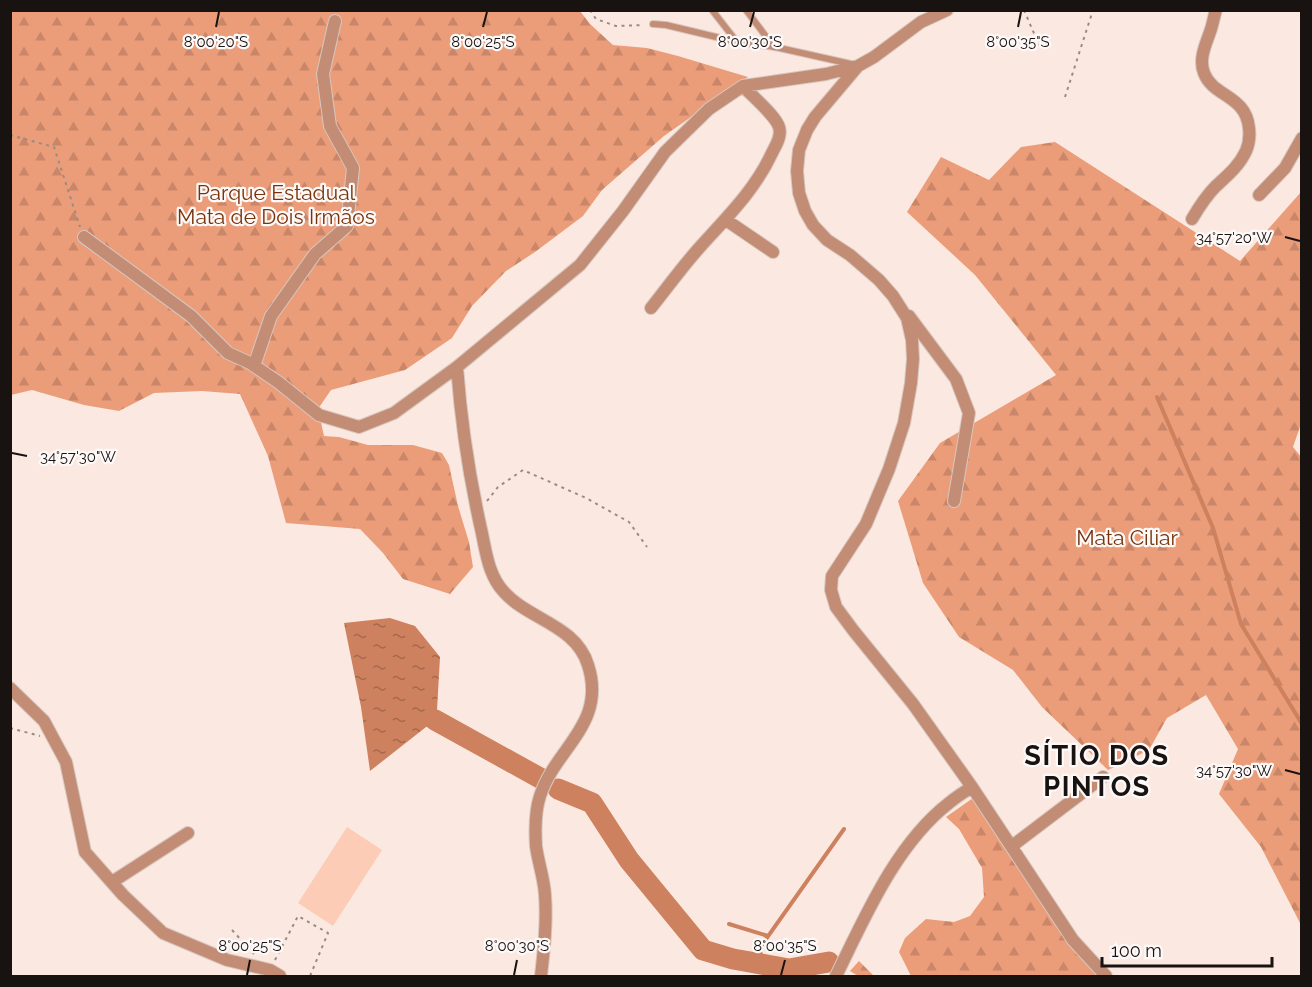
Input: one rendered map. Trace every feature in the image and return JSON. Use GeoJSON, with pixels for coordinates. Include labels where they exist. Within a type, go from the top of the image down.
{"type":"FeatureCollection","features":[{"type":"Feature","properties":{"kind":"street"},"geometry":{"type":"LineString","coordinates":[[84,237],[191,316],[228,353],[278,382],[319,415],[359,427],[394,413],[457,367],[580,265],[665,152],[709,109],[742,86],[826,74],[858,66],[921,22],[947,10]]}},
{"type":"Feature","properties":{"kind":"street"},"geometry":{"type":"LineString","coordinates":[[1192,219],[1203,200],[1240,161],[1247,148],[1250,134],[1248,119],[1242,108],[1210,83],[1204,73],[1202,58],[1216,10]]}},
{"type":"Feature","properties":{"kind":"street"},"geometry":{"type":"LineString","coordinates":[[254,366],[271,316],[315,254],[347,226],[353,168],[330,126],[323,74],[335,21]]}},
{"type":"Feature","properties":{"kind":"street"},"geometry":{"type":"LineString","coordinates":[[858,66],[815,117],[807,130],[799,150],[797,171],[799,193],[813,225],[826,240],[850,255],[894,296],[956,380],[969,413],[954,501]]}},
{"type":"Feature","properties":{"kind":"street"},"geometry":{"type":"LineString","coordinates":[[651,308],[754,184],[769,161],[779,139],[780,129],[775,119],[742,86]]}},
{"type":"Feature","properties":{"kind":"street"},"geometry":{"type":"LineString","coordinates":[[1259,195],[1285,168],[1302,138]]}},
{"type":"Feature","properties":{"kind":"street"},"geometry":{"type":"LineString","coordinates":[[726,219],[773,252]]}},
{"type":"Feature","properties":{"kind":"street"},"geometry":{"type":"LineString","coordinates":[[894,296],[907,318],[912,340],[911,383],[904,423],[889,469],[866,524],[832,576],[831,590],[836,607],[913,704],[972,787],[1073,940],[1106,976]]}},
{"type":"Feature","properties":{"kind":"street"},"geometry":{"type":"LineString","coordinates":[[457,367],[464,438],[477,513],[489,566],[494,578],[513,602],[567,634],[581,648],[588,664],[592,683],[586,722],[550,773],[540,797],[536,817],[536,846],[545,892],[546,920],[541,976]]}},
{"type":"Feature","properties":{"kind":"street"},"geometry":{"type":"LineString","coordinates":[[10,688],[44,721],[66,762],[85,852],[112,882],[163,933],[227,960],[275,973]]}},
{"type":"Feature","properties":{"kind":"street"},"geometry":{"type":"LineString","coordinates":[[1012,846],[1103,777]]}},
{"type":"Feature","properties":{"kind":"street"},"geometry":{"type":"LineString","coordinates":[[836,976],[882,886],[904,850],[948,803],[972,787]]}},
{"type":"Feature","properties":{"kind":"street"},"geometry":{"type":"LineString","coordinates":[[112,882],[188,832]]}},
{"type":"Feature","properties":{"kind":"lane"},"geometry":{"type":"LineString","coordinates":[[712,10],[737,42]]}},
{"type":"Feature","properties":{"kind":"lane"},"geometry":{"type":"LineString","coordinates":[[746,10],[775,47]]}},
{"type":"Feature","properties":{"kind":"lane"},"geometry":{"type":"LineString","coordinates":[[653,24],[737,42],[775,47],[858,66]]}},
{"type":"Feature","properties":{"kind":"path"},"geometry":{"type":"LineString","coordinates":[[590,10],[596,19],[616,26],[653,24]]}},
{"type":"Feature","properties":{"kind":"path"},"geometry":{"type":"LineString","coordinates":[[1024,10],[1039,45]]}},
{"type":"Feature","properties":{"kind":"path"},"geometry":{"type":"LineString","coordinates":[[1065,97],[1093,10]]}},
{"type":"Feature","properties":{"kind":"path"},"geometry":{"type":"LineString","coordinates":[[10,135],[54,147],[84,237]]}},
{"type":"Feature","properties":{"kind":"path"},"geometry":{"type":"LineString","coordinates":[[477,513],[498,488],[523,470],[586,498],[629,522],[647,547]]}},
{"type":"Feature","properties":{"kind":"path"},"geometry":{"type":"LineString","coordinates":[[10,728],[54,740]]}},
{"type":"Feature","properties":{"kind":"path"},"geometry":{"type":"LineString","coordinates":[[275,973],[298,916],[328,933],[310,976]]}},
{"type":"Feature","properties":{"kind":"path"},"geometry":{"type":"LineString","coordinates":[[232,930],[255,954]]}},
{"type":"Feature","properties":{"kind":"green space","name":"Parque Estadual Mata de Dois Irmãos"},"geometry":{"type":"Polygon","coordinates":[[[10,11],[580,11],[590,24],[613,45],[647,48],[748,77],[664,136],[602,190],[583,216],[506,271],[472,306],[452,338],[405,370],[331,390],[318,409],[324,436],[339,437],[368,445],[413,445],[442,453],[449,465],[469,542],[473,567],[450,594],[403,579],[360,529],[286,523],[268,456],[240,394],[202,391],[154,393],[119,411],[84,405],[32,390],[11,395],[10,11]]]}},
{"type":"Feature","properties":{"kind":"green space","name":"Mata Ciliar"},"geometry":{"type":"Polygon","coordinates":[[[1055,142],[1240,261],[1301,192],[1302,421],[1293,447],[1302,458],[1301,925],[1261,847],[1219,794],[1238,749],[1206,695],[1167,718],[1149,750],[1108,770],[1042,707],[1013,670],[959,637],[923,583],[898,501],[940,443],[1056,375],[975,275],[907,212],[941,157],[989,180],[1021,147],[1055,142]]]}},
{"type":"Feature","properties":{"kind":"green space"},"geometry":{"type":"Polygon","coordinates":[[[973,798],[1098,976],[911,976],[899,952],[905,938],[926,919],[954,922],[970,916],[984,897],[982,868],[959,829],[946,817],[973,798]]]}},
{"type":"Feature","properties":{"kind":"green space"},"geometry":{"type":"Polygon","coordinates":[[[859,961],[874,976],[858,976],[850,971],[859,961]]]}},
{"type":"Feature","properties":{"kind":"shaded area"},"geometry":{"type":"Polygon","coordinates":[[[347,827],[382,850],[333,926],[298,903],[347,827]]]}},
{"type":"Feature","properties":{"kind":"water"},"geometry":{"type":"Polygon","coordinates":[[[390,618],[415,626],[440,657],[437,710],[435,720],[370,771],[361,707],[344,623],[390,618]]]}},
{"type":"Feature","properties":{"kind":"waterway"},"geometry":{"type":"LineString","coordinates":[[1157,397],[1213,528],[1241,624],[1302,724]]}},
{"type":"Feature","properties":{"kind":"waterway"},"geometry":{"type":"LineString","coordinates":[[435,720],[540,778]]}},
{"type":"Feature","properties":{"kind":"waterway"},"geometry":{"type":"LineString","coordinates":[[558,789],[592,803],[629,860],[703,950],[733,959],[789,969],[829,962]]}},
{"type":"Feature","properties":{"kind":"waterway"},"geometry":{"type":"LineString","coordinates":[[764,964],[759,949],[844,829]]}},
{"type":"Feature","properties":{"kind":"waterway"},"geometry":{"type":"LineString","coordinates":[[729,924],[768,936]]}},
{"type":"Feature","properties":{"kind":"district","name":"SÍTIO DOS PINTOS"},"geometry":{"type":"Point","coordinates":[1097,770]}}]}
